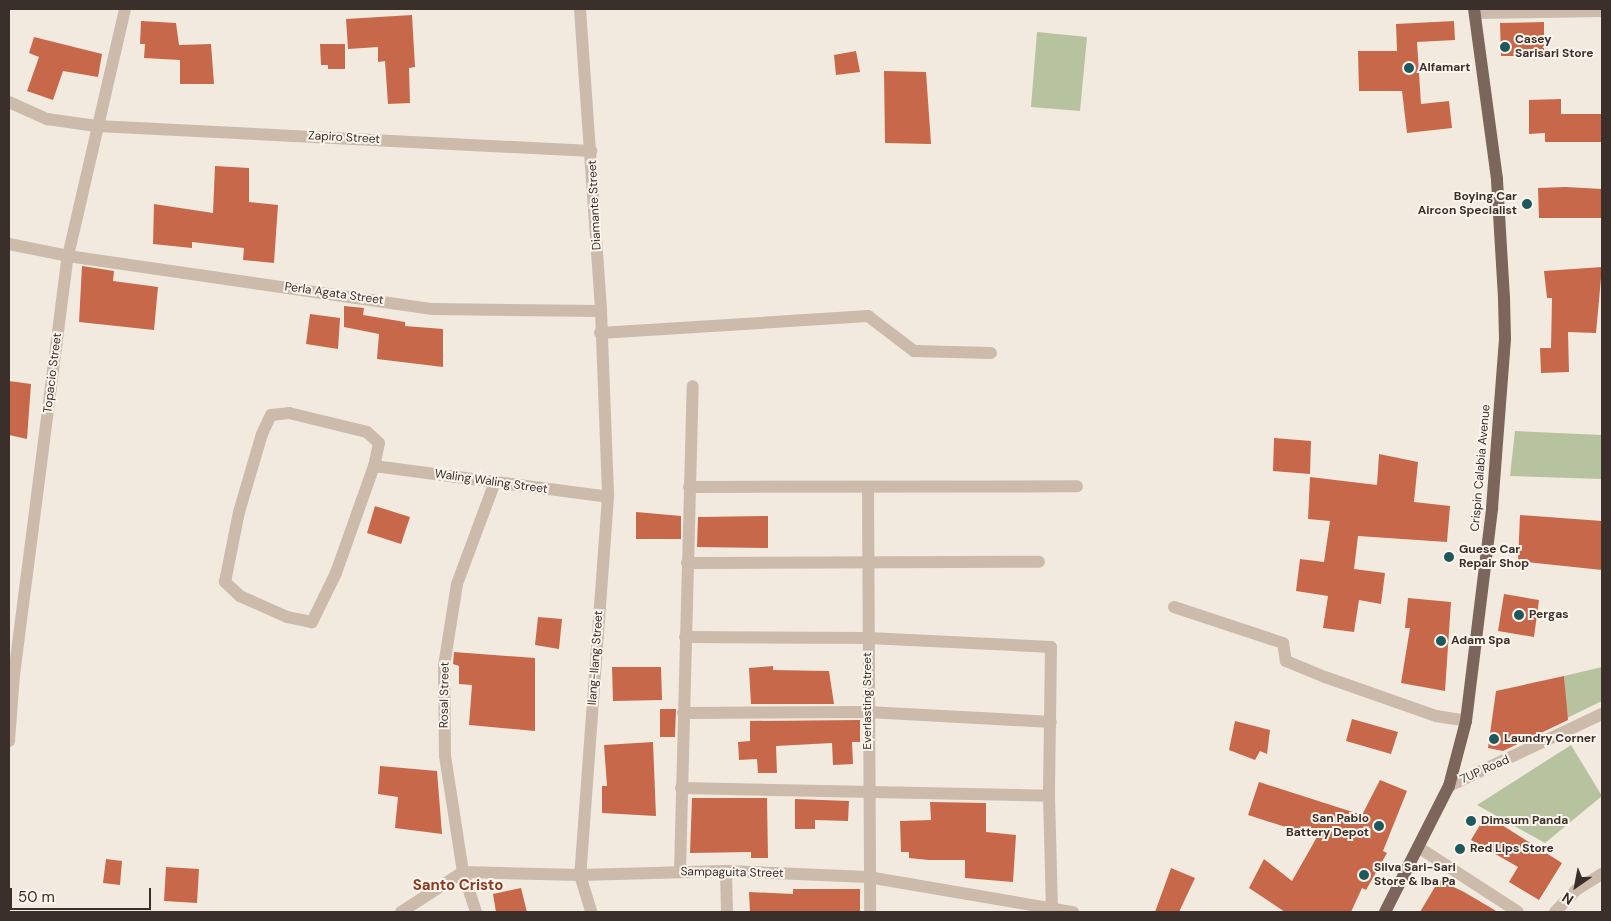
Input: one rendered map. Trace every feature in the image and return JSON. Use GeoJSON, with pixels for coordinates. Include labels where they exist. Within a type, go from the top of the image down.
{"type":"FeatureCollection","features":[{"type":"Feature","properties":{"kind":"main road","name":"Crispin Calabia Avenue"},"geometry":{"type":"LineString","coordinates":[[1385,912],[1449,786],[1466,721],[1492,508],[1505,339],[1497,179],[1474,11]]}},
{"type":"Feature","properties":{"kind":"street","name":"Topacio Street"},"geometry":{"type":"LineString","coordinates":[[9,741],[14,675],[68,256],[125,9]]}},
{"type":"Feature","properties":{"kind":"street","name":"Diamante Street"},"geometry":{"type":"LineString","coordinates":[[580,9],[601,310],[600,333],[604,401]]}},
{"type":"Feature","properties":{"kind":"street"},"geometry":{"type":"LineString","coordinates":[[1474,11],[1602,11]]}},
{"type":"Feature","properties":{"kind":"street","name":"Zapiro Street"},"geometry":{"type":"LineString","coordinates":[[9,102],[47,119],[97,126],[591,151]]}},
{"type":"Feature","properties":{"kind":"street","name":"Perla Agata Street"},"geometry":{"type":"LineString","coordinates":[[9,244],[68,256],[432,309],[601,310]]}},
{"type":"Feature","properties":{"kind":"street"},"geometry":{"type":"LineString","coordinates":[[600,333],[868,316],[914,351],[991,353]]}},
{"type":"Feature","properties":{"kind":"street"},"geometry":{"type":"LineString","coordinates":[[680,871],[693,386]]}},
{"type":"Feature","properties":{"kind":"street","name":"Ilang-Ilang Street"},"geometry":{"type":"LineString","coordinates":[[591,912],[580,875],[608,498],[604,401]]}},
{"type":"Feature","properties":{"kind":"street"},"geometry":{"type":"LineString","coordinates":[[289,413],[367,432],[379,443],[374,466],[336,573],[312,622],[287,617],[248,599],[225,582],[239,512],[271,414],[289,413]]}},
{"type":"Feature","properties":{"kind":"street","name":"Waling Waling Street"},"geometry":{"type":"LineString","coordinates":[[374,466],[608,498]]}},
{"type":"Feature","properties":{"kind":"street","name":"Rosal Street"},"geometry":{"type":"LineString","coordinates":[[476,912],[463,872],[445,756],[444,666],[457,584],[495,482]]}},
{"type":"Feature","properties":{"kind":"street"},"geometry":{"type":"LineString","coordinates":[[689,487],[868,489],[1077,486]]}},
{"type":"Feature","properties":{"kind":"street","name":"Everlasting Street"},"geometry":{"type":"LineString","coordinates":[[868,489],[867,792],[870,912]]}},
{"type":"Feature","properties":{"kind":"street"},"geometry":{"type":"LineString","coordinates":[[687,563],[1039,562]]}},
{"type":"Feature","properties":{"kind":"street"},"geometry":{"type":"LineString","coordinates":[[1174,608],[1283,643],[1286,661],[1325,677],[1436,716],[1466,721]]}},
{"type":"Feature","properties":{"kind":"street"},"geometry":{"type":"LineString","coordinates":[[685,637],[868,638],[1052,647],[1049,796],[1052,910]]}},
{"type":"Feature","properties":{"kind":"street"},"geometry":{"type":"LineString","coordinates":[[683,713],[868,712],[1051,722]]}},
{"type":"Feature","properties":{"kind":"street","name":"7UP Road"},"geometry":{"type":"LineString","coordinates":[[1449,786],[1602,714]]}},
{"type":"Feature","properties":{"kind":"street"},"geometry":{"type":"LineString","coordinates":[[681,788],[1049,796]]}},
{"type":"Feature","properties":{"kind":"street"},"geometry":{"type":"LineString","coordinates":[[1418,847],[1518,912]]}},
{"type":"Feature","properties":{"kind":"street"},"geometry":{"type":"LineString","coordinates":[[726,871],[727,912]]}},
{"type":"Feature","properties":{"kind":"street","name":"Sampaguita Street"},"geometry":{"type":"LineString","coordinates":[[463,872],[580,875],[726,871],[868,877],[1072,912]]}},
{"type":"Feature","properties":{"kind":"street"},"geometry":{"type":"LineString","coordinates":[[401,912],[463,872]]}},
{"type":"Feature","properties":{"kind":"street"},"geometry":{"type":"LineString","coordinates":[[1555,912],[1576,890],[1602,874]]}},
{"type":"Feature","properties":{"kind":"green space"},"geometry":{"type":"Polygon","coordinates":[[[1037,32],[1087,37],[1080,111],[1031,107],[1037,32]]]}},
{"type":"Feature","properties":{"kind":"green space"},"geometry":{"type":"Polygon","coordinates":[[[1515,431],[1602,435],[1602,479],[1510,476],[1515,431]]]}},
{"type":"Feature","properties":{"kind":"green space"},"geometry":{"type":"Polygon","coordinates":[[[1602,667],[1602,701],[1567,718],[1564,676],[1602,667]]]}},
{"type":"Feature","properties":{"kind":"green space"},"geometry":{"type":"Polygon","coordinates":[[[1571,745],[1602,796],[1545,843],[1477,805],[1571,745]]]}},
{"type":"Feature","properties":{"kind":"building"},"geometry":{"type":"Polygon","coordinates":[[[412,15],[415,67],[409,68],[410,103],[388,104],[385,61],[378,62],[378,47],[348,49],[346,19],[412,15]]]}},
{"type":"Feature","properties":{"kind":"building"},"geometry":{"type":"Polygon","coordinates":[[[141,21],[176,23],[179,45],[211,44],[214,84],[180,84],[180,60],[144,58],[145,44],[140,44],[141,21]]]}},
{"type":"Feature","properties":{"kind":"building"},"geometry":{"type":"Polygon","coordinates":[[[1454,21],[1455,40],[1417,42],[1421,104],[1449,101],[1452,128],[1407,133],[1402,91],[1359,91],[1358,51],[1397,51],[1396,24],[1454,21]]]}},
{"type":"Feature","properties":{"kind":"building"},"geometry":{"type":"Polygon","coordinates":[[[1544,22],[1544,56],[1501,56],[1500,23],[1544,22]]]}},
{"type":"Feature","properties":{"kind":"building"},"geometry":{"type":"Polygon","coordinates":[[[34,37],[102,54],[98,77],[63,71],[53,100],[27,91],[39,57],[29,53],[34,37]]]}},
{"type":"Feature","properties":{"kind":"building"},"geometry":{"type":"Polygon","coordinates":[[[320,44],[345,44],[345,69],[328,69],[328,65],[321,65],[320,44]]]}},
{"type":"Feature","properties":{"kind":"building"},"geometry":{"type":"Polygon","coordinates":[[[856,51],[860,72],[836,75],[834,55],[856,51]]]}},
{"type":"Feature","properties":{"kind":"building"},"geometry":{"type":"Polygon","coordinates":[[[884,71],[926,72],[931,144],[885,143],[884,71]]]}},
{"type":"Feature","properties":{"kind":"building"},"geometry":{"type":"Polygon","coordinates":[[[1561,99],[1561,114],[1602,114],[1602,142],[1545,142],[1545,133],[1529,134],[1529,100],[1561,99]]]}},
{"type":"Feature","properties":{"kind":"building"},"geometry":{"type":"Polygon","coordinates":[[[215,166],[249,168],[249,202],[278,205],[274,263],[243,260],[244,248],[192,242],[192,248],[153,244],[154,204],[213,213],[215,166]]]}},
{"type":"Feature","properties":{"kind":"building"},"geometry":{"type":"Polygon","coordinates":[[[1538,188],[1602,189],[1602,218],[1539,218],[1538,188]]]}},
{"type":"Feature","properties":{"kind":"building"},"geometry":{"type":"Polygon","coordinates":[[[82,266],[114,271],[113,281],[158,287],[154,330],[79,322],[82,266]]]}},
{"type":"Feature","properties":{"kind":"building"},"geometry":{"type":"Polygon","coordinates":[[[1602,267],[1596,333],[1568,332],[1569,372],[1541,373],[1540,348],[1551,348],[1552,298],[1547,298],[1544,271],[1602,267]]]}},
{"type":"Feature","properties":{"kind":"building"},"geometry":{"type":"Polygon","coordinates":[[[344,306],[364,308],[363,315],[405,322],[405,326],[443,329],[443,367],[377,359],[379,334],[344,327],[344,306]]]}},
{"type":"Feature","properties":{"kind":"building"},"geometry":{"type":"Polygon","coordinates":[[[310,314],[340,318],[338,349],[306,344],[310,314]]]}},
{"type":"Feature","properties":{"kind":"building"},"geometry":{"type":"Polygon","coordinates":[[[9,381],[31,384],[27,439],[9,435],[9,381]]]}},
{"type":"Feature","properties":{"kind":"building"},"geometry":{"type":"Polygon","coordinates":[[[1274,438],[1311,441],[1310,474],[1273,471],[1274,438]]]}},
{"type":"Feature","properties":{"kind":"building"},"geometry":{"type":"Polygon","coordinates":[[[1379,454],[1418,462],[1414,502],[1450,506],[1447,542],[1358,536],[1354,569],[1385,573],[1381,604],[1359,600],[1354,632],[1323,628],[1328,596],[1296,591],[1300,559],[1324,562],[1330,521],[1308,519],[1310,477],[1377,485],[1379,454]]]}},
{"type":"Feature","properties":{"kind":"building"},"geometry":{"type":"Polygon","coordinates":[[[375,506],[410,517],[401,544],[367,533],[375,506]]]}},
{"type":"Feature","properties":{"kind":"building"},"geometry":{"type":"Polygon","coordinates":[[[636,512],[681,516],[681,539],[636,539],[636,512]]]}},
{"type":"Feature","properties":{"kind":"building"},"geometry":{"type":"Polygon","coordinates":[[[1520,515],[1602,521],[1602,570],[1518,561],[1520,515]]]}},
{"type":"Feature","properties":{"kind":"building"},"geometry":{"type":"Polygon","coordinates":[[[768,516],[768,548],[697,547],[698,517],[768,516]]]}},
{"type":"Feature","properties":{"kind":"building","name":"Pergas"},"geometry":{"type":"Polygon","coordinates":[[[1504,594],[1539,600],[1534,637],[1498,631],[1504,594]]]}},
{"type":"Feature","properties":{"kind":"building"},"geometry":{"type":"Polygon","coordinates":[[[1408,598],[1451,602],[1445,691],[1401,683],[1410,628],[1405,628],[1408,598]]]}},
{"type":"Feature","properties":{"kind":"building"},"geometry":{"type":"Polygon","coordinates":[[[538,617],[562,619],[559,649],[535,645],[538,617]]]}},
{"type":"Feature","properties":{"kind":"building"},"geometry":{"type":"Polygon","coordinates":[[[454,652],[535,658],[535,731],[469,725],[472,685],[459,684],[459,666],[453,664],[454,652]]]}},
{"type":"Feature","properties":{"kind":"building"},"geometry":{"type":"Polygon","coordinates":[[[773,666],[773,670],[829,671],[834,704],[751,704],[749,668],[773,666]]]}},
{"type":"Feature","properties":{"kind":"building"},"geometry":{"type":"Polygon","coordinates":[[[612,667],[661,667],[662,700],[613,701],[612,667]]]}},
{"type":"Feature","properties":{"kind":"building"},"geometry":{"type":"Polygon","coordinates":[[[1564,676],[1568,720],[1503,751],[1488,748],[1496,691],[1564,676]]]}},
{"type":"Feature","properties":{"kind":"building"},"geometry":{"type":"Polygon","coordinates":[[[660,709],[676,709],[675,737],[660,737],[660,709]]]}},
{"type":"Feature","properties":{"kind":"building"},"geometry":{"type":"Polygon","coordinates":[[[1352,719],[1398,732],[1391,754],[1346,741],[1352,719]]]}},
{"type":"Feature","properties":{"kind":"building"},"geometry":{"type":"Polygon","coordinates":[[[860,720],[860,742],[852,742],[853,764],[833,765],[832,743],[776,746],[777,773],[758,773],[757,759],[739,760],[738,742],[750,741],[750,721],[860,720]]]}},
{"type":"Feature","properties":{"kind":"building"},"geometry":{"type":"Polygon","coordinates":[[[1235,721],[1270,730],[1267,754],[1260,751],[1255,760],[1229,750],[1235,721]]]}},
{"type":"Feature","properties":{"kind":"building"},"geometry":{"type":"Polygon","coordinates":[[[653,742],[656,816],[602,813],[602,786],[607,786],[604,745],[653,742]]]}},
{"type":"Feature","properties":{"kind":"building"},"geometry":{"type":"Polygon","coordinates":[[[380,766],[437,771],[442,834],[395,828],[398,797],[378,794],[380,766]]]}},
{"type":"Feature","properties":{"kind":"building"},"geometry":{"type":"Polygon","coordinates":[[[1380,780],[1407,791],[1383,851],[1387,853],[1366,890],[1362,888],[1351,912],[1285,912],[1249,888],[1264,859],[1292,881],[1317,837],[1248,815],[1259,782],[1362,815],[1380,780]]]}},
{"type":"Feature","properties":{"kind":"building"},"geometry":{"type":"Polygon","coordinates":[[[692,798],[767,798],[768,858],[751,858],[751,852],[690,853],[692,798]]]}},
{"type":"Feature","properties":{"kind":"building"},"geometry":{"type":"Polygon","coordinates":[[[795,799],[849,801],[848,821],[815,820],[815,829],[795,829],[795,799]]]}},
{"type":"Feature","properties":{"kind":"building"},"geometry":{"type":"Polygon","coordinates":[[[930,802],[986,803],[986,832],[1016,835],[1013,882],[965,878],[965,860],[909,858],[909,852],[901,852],[900,821],[931,820],[930,802]]]}},
{"type":"Feature","properties":{"kind":"building"},"geometry":{"type":"Polygon","coordinates":[[[1486,815],[1562,863],[1539,900],[1509,882],[1518,867],[1471,840],[1486,815]]]}},
{"type":"Feature","properties":{"kind":"building"},"geometry":{"type":"Polygon","coordinates":[[[106,859],[122,861],[120,885],[103,883],[106,859]]]}},
{"type":"Feature","properties":{"kind":"building"},"geometry":{"type":"Polygon","coordinates":[[[166,867],[199,869],[197,903],[164,901],[166,867]]]}},
{"type":"Feature","properties":{"kind":"building"},"geometry":{"type":"Polygon","coordinates":[[[1171,868],[1195,878],[1179,912],[1155,912],[1171,868]]]}},
{"type":"Feature","properties":{"kind":"building"},"geometry":{"type":"Polygon","coordinates":[[[1439,880],[1464,892],[1498,912],[1420,912],[1439,880]]]}},
{"type":"Feature","properties":{"kind":"building"},"geometry":{"type":"Polygon","coordinates":[[[521,888],[527,912],[496,912],[493,894],[521,888]]]}},
{"type":"Feature","properties":{"kind":"building"},"geometry":{"type":"Polygon","coordinates":[[[793,889],[860,889],[860,912],[750,912],[749,892],[793,894],[793,889]]]}},
{"type":"Feature","properties":{"kind":"place","name":"Casey Sarisari Store"},"geometry":{"type":"Point","coordinates":[1505,47]}},
{"type":"Feature","properties":{"kind":"place","name":"Alfamart"},"geometry":{"type":"Point","coordinates":[1409,68]}},
{"type":"Feature","properties":{"kind":"place","name":"Boying Car Aircon Specialist"},"geometry":{"type":"Point","coordinates":[1527,204]}},
{"type":"Feature","properties":{"kind":"place","name":"Guese Car Repair Shop"},"geometry":{"type":"Point","coordinates":[1449,557]}},
{"type":"Feature","properties":{"kind":"place","name":"Pergas"},"geometry":{"type":"Point","coordinates":[1519,615]}},
{"type":"Feature","properties":{"kind":"place","name":"Adam Spa"},"geometry":{"type":"Point","coordinates":[1441,641]}},
{"type":"Feature","properties":{"kind":"place","name":"Laundry Corner"},"geometry":{"type":"Point","coordinates":[1494,739]}},
{"type":"Feature","properties":{"kind":"place","name":"Dimsum Panda"},"geometry":{"type":"Point","coordinates":[1471,821]}},
{"type":"Feature","properties":{"kind":"place","name":"San Pablo Battery Depot"},"geometry":{"type":"Point","coordinates":[1379,826]}},
{"type":"Feature","properties":{"kind":"place","name":"Red Lips Store"},"geometry":{"type":"Point","coordinates":[1460,849]}},
{"type":"Feature","properties":{"kind":"place","name":"Silva Sari-Sari Store & Iba Pa"},"geometry":{"type":"Point","coordinates":[1364,875]}},
{"type":"Feature","properties":{"kind":"district","name":"Santo Cristo"},"geometry":{"type":"Point","coordinates":[458,886]}}]}
